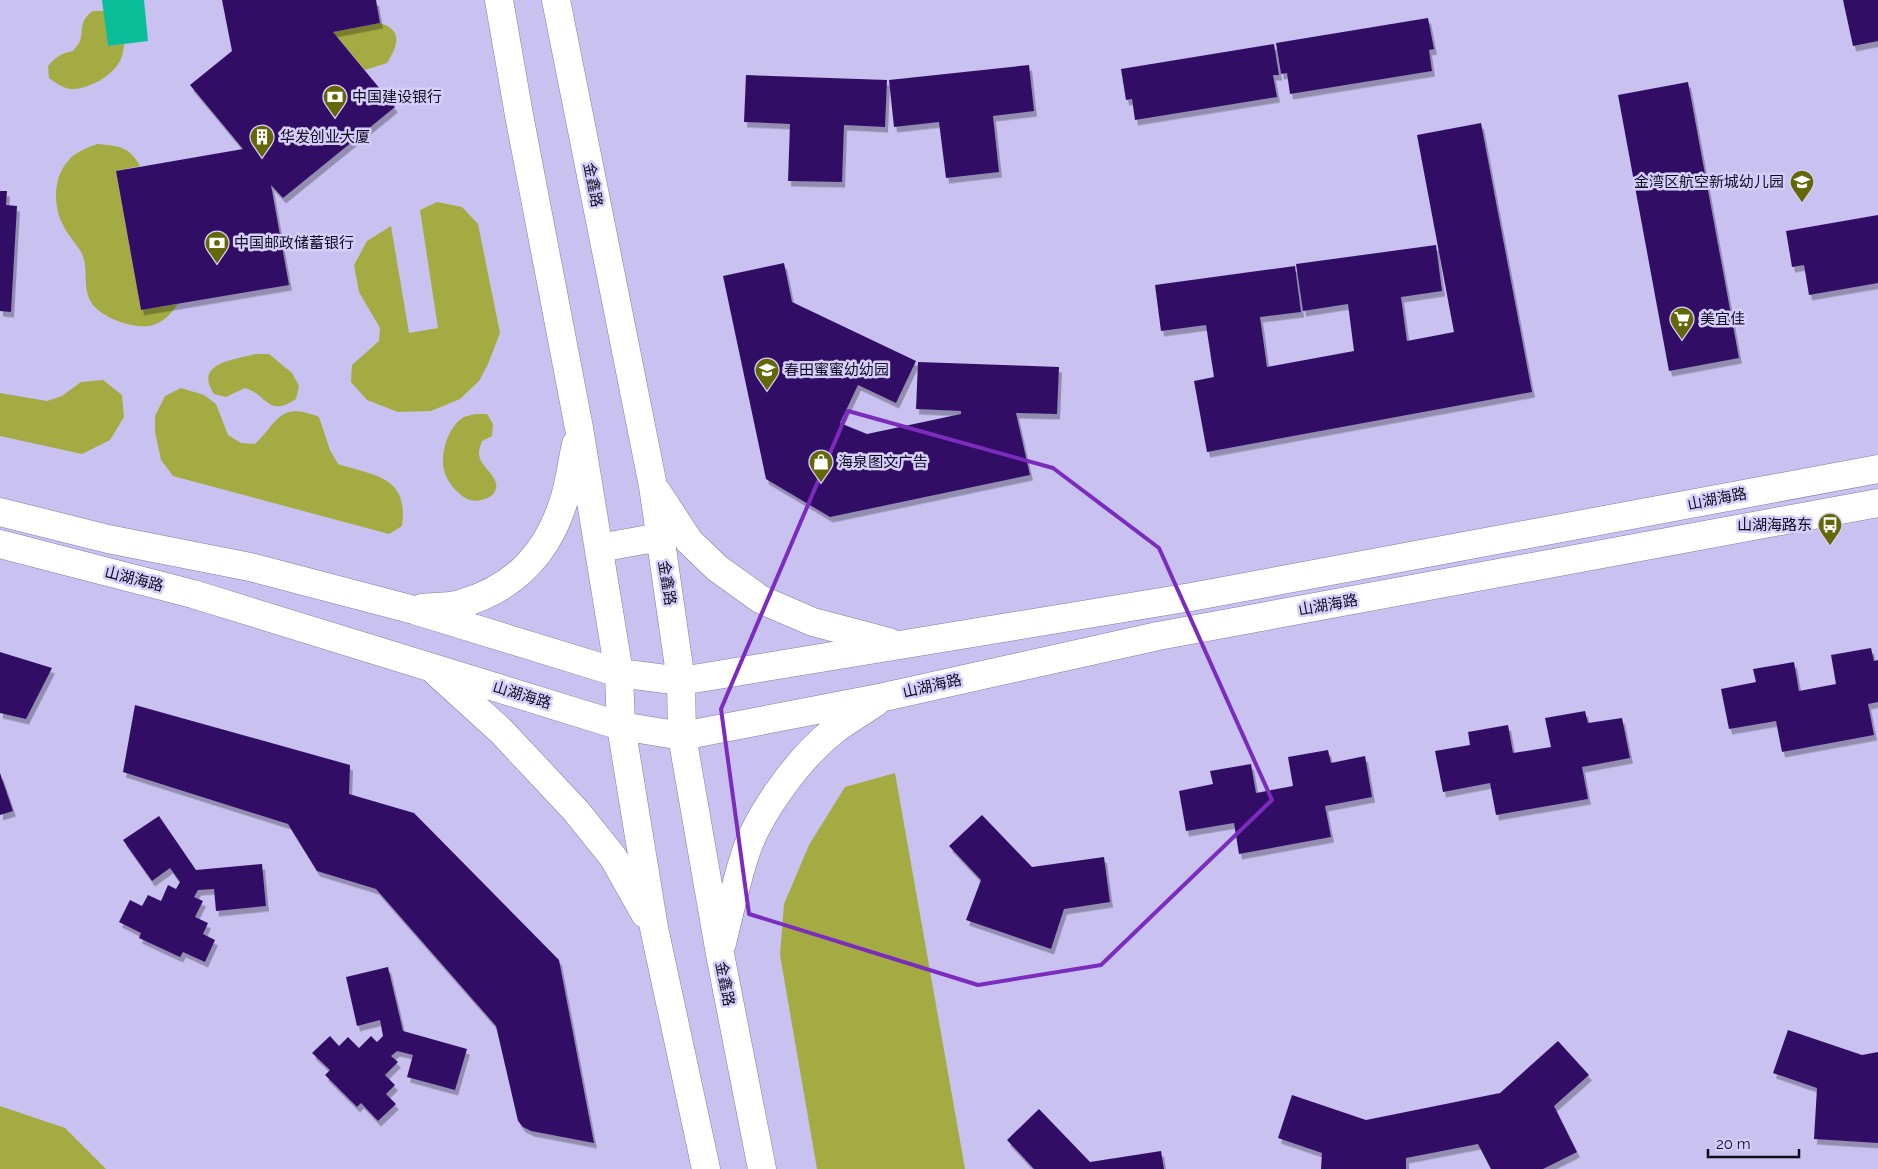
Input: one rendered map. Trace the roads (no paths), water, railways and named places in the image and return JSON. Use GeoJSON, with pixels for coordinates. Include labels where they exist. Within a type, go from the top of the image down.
{"type":"FeatureCollection","features":[{"type":"Feature","properties":{"kind":"street"},"geometry":{"type":"LineString","coordinates":[[499,0],[579,428],[619,673],[621,726],[654,928],[706,1169]]}},
{"type":"Feature","properties":{"kind":"street","name":"金鑫路"},"geometry":{"type":"LineString","coordinates":[[556,0],[653,486],[681,682],[682,736],[720,954],[762,1169]]}},
{"type":"Feature","properties":{"kind":"street"},"geometry":{"type":"LineString","coordinates":[[414,610],[460,604],[496,589],[525,570],[549,539],[566,497],[579,428]]}},
{"type":"Feature","properties":{"kind":"street","name":"山湖海路"},"geometry":{"type":"LineString","coordinates":[[0,512],[108,539],[250,567],[414,610],[619,673],[681,682],[898,644],[1201,596],[1878,469]]}},
{"type":"Feature","properties":{"kind":"street"},"geometry":{"type":"LineString","coordinates":[[653,486],[689,541],[718,568],[760,599],[813,622],[898,644]]}},
{"type":"Feature","properties":{"kind":"street","name":"山湖海路"},"geometry":{"type":"LineString","coordinates":[[0,544],[193,594],[621,726],[682,736],[884,697],[1158,636],[1878,504]]}},
{"type":"Feature","properties":{"kind":"street"},"geometry":{"type":"LineString","coordinates":[[599,548],[660,537]]}},
{"type":"Feature","properties":{"kind":"street"},"geometry":{"type":"LineString","coordinates":[[432,667],[502,732],[576,810],[613,857],[654,928]]}},
{"type":"Feature","properties":{"kind":"street"},"geometry":{"type":"LineString","coordinates":[[720,954],[744,856],[760,823],[779,791],[800,762],[833,731],[884,697]]}},
{"type":"Feature","properties":{"kind":"place","name":"中国建设银行"},"geometry":{"type":"Point","coordinates":[335,118]}},
{"type":"Feature","properties":{"kind":"place","name":"华发创业大厦"},"geometry":{"type":"Point","coordinates":[262,158]}},
{"type":"Feature","properties":{"kind":"place","name":"金湾区航空新城幼儿园"},"geometry":{"type":"Point","coordinates":[1802,203]}},
{"type":"Feature","properties":{"kind":"place","name":"中国邮政储蓄银行"},"geometry":{"type":"Point","coordinates":[217,264]}},
{"type":"Feature","properties":{"kind":"place","name":"美宜佳"},"geometry":{"type":"Point","coordinates":[1682,340]}},
{"type":"Feature","properties":{"kind":"place","name":"春田蜜蜜幼幼园"},"geometry":{"type":"Point","coordinates":[767,391]}},
{"type":"Feature","properties":{"kind":"place","name":"海泉图文广告"},"geometry":{"type":"Point","coordinates":[821,483]}},
{"type":"Feature","properties":{"kind":"place","name":"山湖海路东"},"geometry":{"type":"Point","coordinates":[1830,546]}}]}
